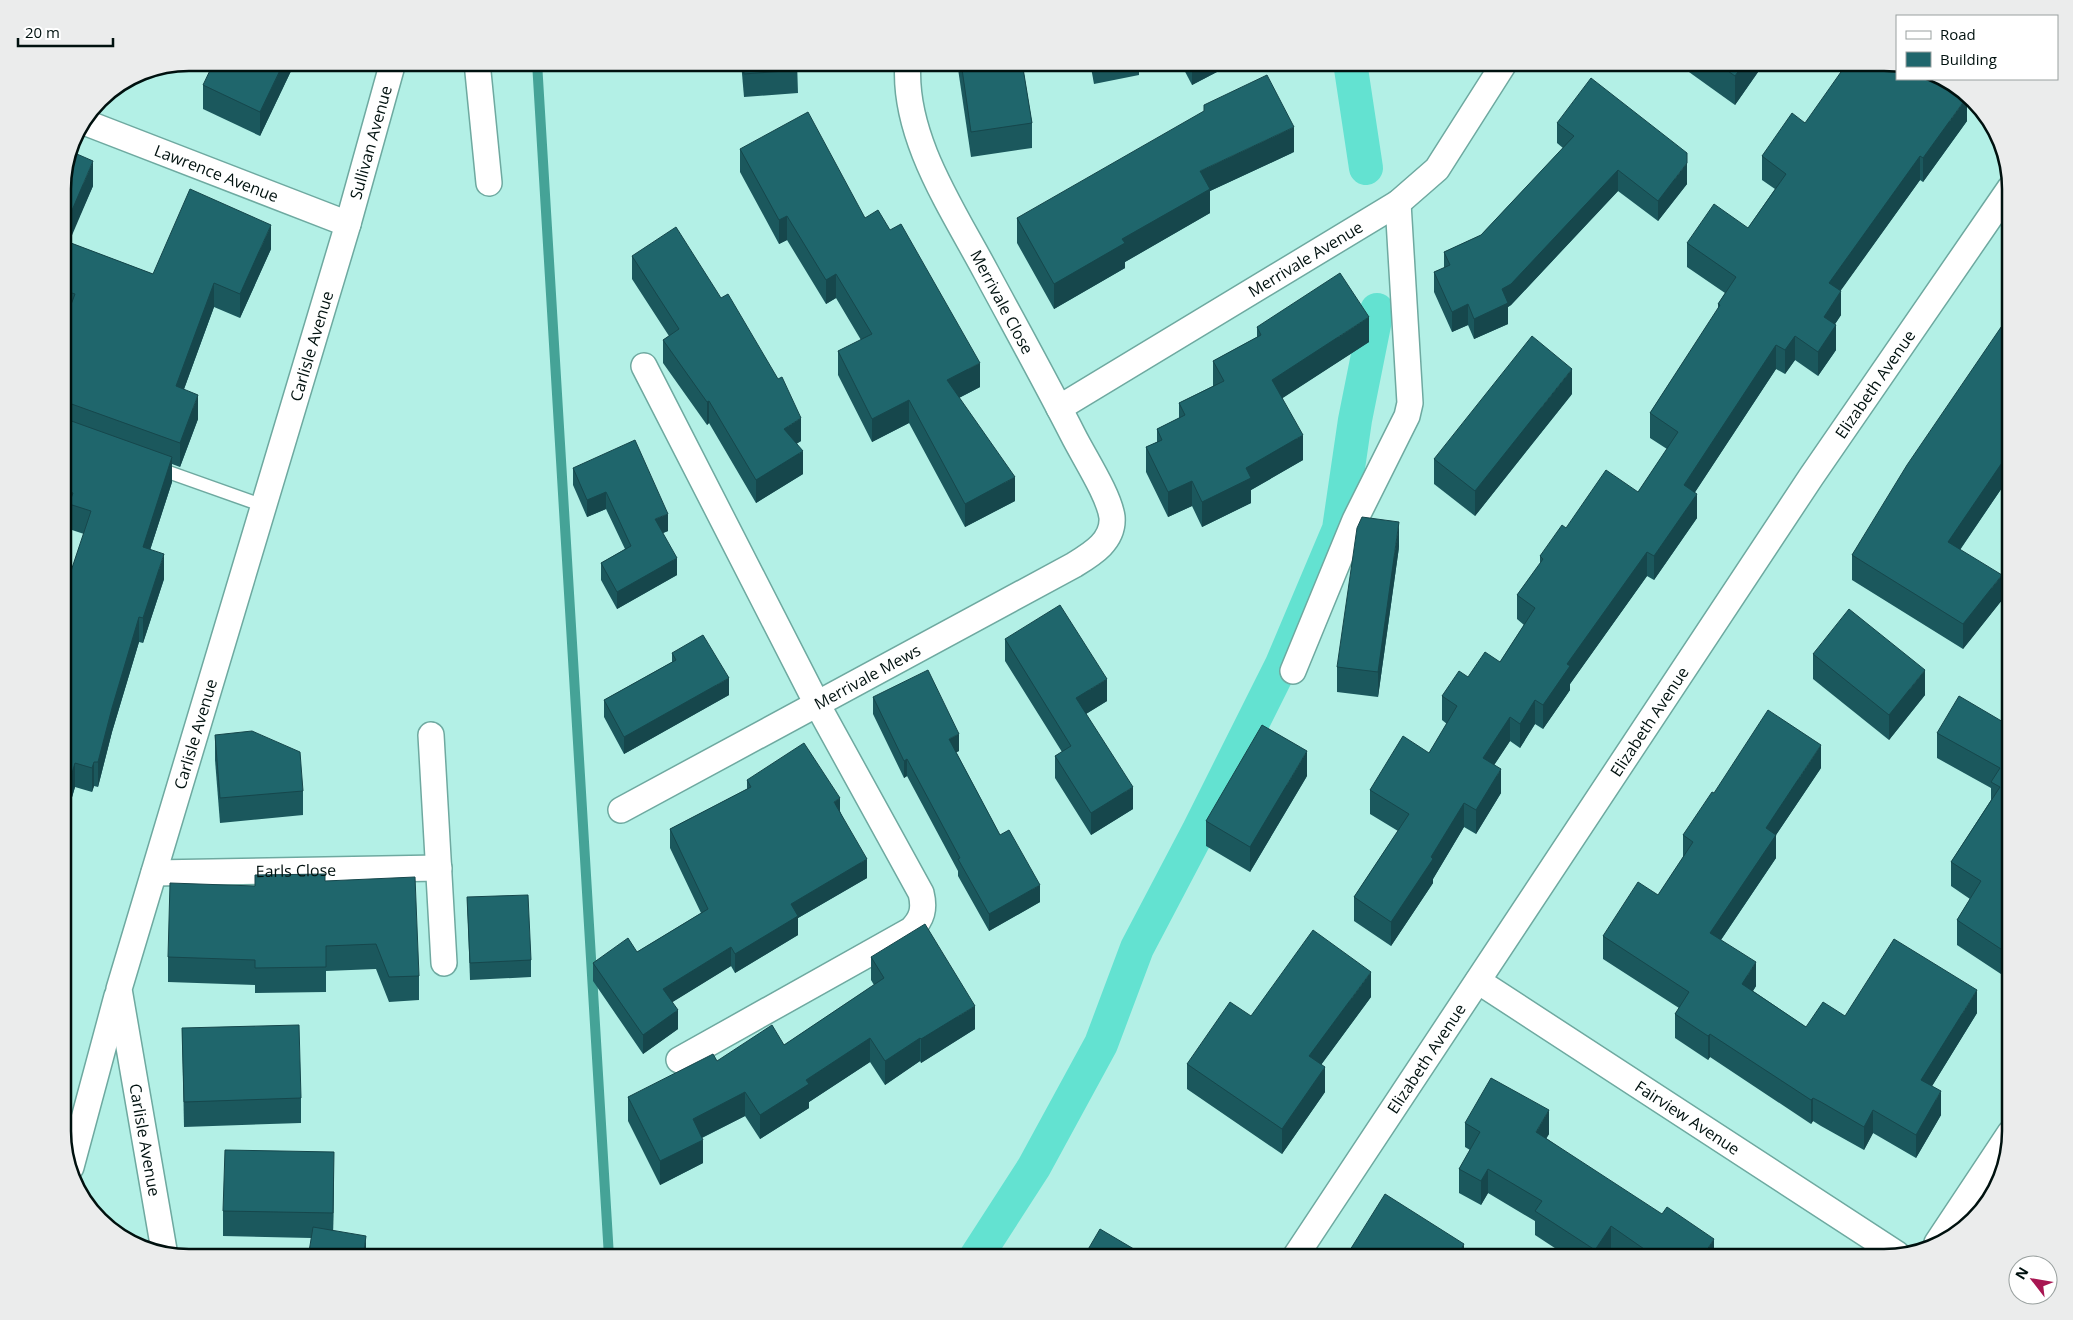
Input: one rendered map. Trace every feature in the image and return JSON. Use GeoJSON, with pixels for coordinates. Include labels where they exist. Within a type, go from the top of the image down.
{"type":"FeatureCollection","features":[{"type":"Feature","properties":{"kind":"street","name":"Sullivan Avenue"},"geometry":{"type":"LineString","coordinates":[[348,224],[390,71]]}},
{"type":"Feature","properties":{"kind":"street"},"geometry":{"type":"LineString","coordinates":[[478,71],[489,183]]}},
{"type":"Feature","properties":{"kind":"street","name":"Merrivale Close"},"geometry":{"type":"LineString","coordinates":[[907,71],[906,84],[914,125],[936,179],[1107,501],[1112,518],[1108,536]]}},
{"type":"Feature","properties":{"kind":"street","name":"Merrivale Avenue"},"geometry":{"type":"LineString","coordinates":[[1059,408],[1398,203],[1437,169],[1499,71]]}},
{"type":"Feature","properties":{"kind":"street","name":"Lawrence Avenue"},"geometry":{"type":"LineString","coordinates":[[91,125],[348,224]]}},
{"type":"Feature","properties":{"kind":"street","name":"Elizabeth Avenue"},"geometry":{"type":"LineString","coordinates":[[1301,1249],[1811,477],[2002,200]]}},
{"type":"Feature","properties":{"kind":"street"},"geometry":{"type":"LineString","coordinates":[[1293,671],[1355,520],[1407,416],[1410,403],[1398,203]]}},
{"type":"Feature","properties":{"kind":"street","name":"Carlisle Avenue"},"geometry":{"type":"LineString","coordinates":[[163,1246],[119,989],[348,224]]}},
{"type":"Feature","properties":{"kind":"street"},"geometry":{"type":"LineString","coordinates":[[644,366],[817,704],[921,894],[923,903],[922,914],[918,923],[911,930],[679,1060]]}},
{"type":"Feature","properties":{"kind":"street","name":"Merrivale Mews"},"geometry":{"type":"LineString","coordinates":[[621,810],[1074,565],[1101,547],[1108,536]]}},
{"type":"Feature","properties":{"kind":"street"},"geometry":{"type":"LineString","coordinates":[[432,734],[444,963]]}},
{"type":"Feature","properties":{"kind":"street","name":"Earls Close"},"geometry":{"type":"LineString","coordinates":[[154,873],[439,868]]}},
{"type":"Feature","properties":{"kind":"street","name":"Fairview Avenue"},"geometry":{"type":"LineString","coordinates":[[1478,981],[1889,1249]]}},
{"type":"Feature","properties":{"kind":"street"},"geometry":{"type":"LineString","coordinates":[[74,1156],[119,989]]}},
{"type":"Feature","properties":{"kind":"street"},"geometry":{"type":"LineString","coordinates":[[1944,1232],[2001,1147]]}},
{"type":"Feature","properties":{"kind":"lane"},"geometry":{"type":"LineString","coordinates":[[145,464],[264,506]]}},
{"type":"Feature","properties":{"kind":"building"},"geometry":{"type":"Polygon","coordinates":[[[210,71],[280,71],[260,112],[203,85],[210,71]]]}},
{"type":"Feature","properties":{"kind":"building"},"geometry":{"type":"Polygon","coordinates":[[[744,71],[784,71],[744,74],[744,71]]]}},
{"type":"Feature","properties":{"kind":"building"},"geometry":{"type":"Polygon","coordinates":[[[962,71],[1023,71],[1032,123],[971,132],[962,71]]]}},
{"type":"Feature","properties":{"kind":"building"},"geometry":{"type":"Polygon","coordinates":[[[1728,71],[1739,71],[1735,76],[1728,71]]]}},
{"type":"Feature","properties":{"kind":"building"},"geometry":{"type":"Polygon","coordinates":[[[1842,71],[1896,72],[1896,80],[1929,80],[1964,102],[1923,158],[1920,156],[1829,283],[1841,291],[1824,317],[1836,325],[1818,352],[1795,336],[1785,350],[1776,345],[1684,485],[1697,494],[1654,556],[1647,552],[1567,664],[1570,666],[1543,705],[1535,700],[1520,724],[1510,717],[1483,758],[1501,769],[1476,810],[1464,803],[1431,857],[1433,859],[1391,922],[1354,897],[1409,814],[1370,790],[1403,736],[1429,753],[1457,706],[1442,696],[1459,671],[1468,677],[1485,652],[1500,662],[1535,608],[1517,595],[1543,559],[1540,556],[1562,525],[1566,528],[1606,470],[1638,492],[1678,432],[1650,413],[1736,277],[1687,243],[1714,204],[1748,228],[1786,174],[1762,156],[1792,113],[1805,123],[1842,71]]]}},
{"type":"Feature","properties":{"kind":"building"},"geometry":{"type":"Polygon","coordinates":[[[1267,75],[1294,127],[1200,171],[1210,189],[1122,239],[1125,243],[1054,284],[1017,218],[1204,111],[1204,105],[1267,75]]]}},
{"type":"Feature","properties":{"kind":"building"},"geometry":{"type":"Polygon","coordinates":[[[1591,78],[1687,153],[1687,163],[1658,201],[1618,170],[1511,284],[1502,289],[1508,303],[1474,319],[1468,304],[1452,312],[1434,272],[1450,265],[1444,252],[1481,235],[1574,136],[1557,123],[1591,78]]]}},
{"type":"Feature","properties":{"kind":"building"},"geometry":{"type":"Polygon","coordinates":[[[808,112],[865,218],[878,210],[890,230],[901,224],[980,363],[947,380],[1015,477],[965,504],[909,400],[872,419],[838,351],[872,334],[836,274],[826,280],[787,216],[779,220],[740,149],[808,112]]]}},
{"type":"Feature","properties":{"kind":"building"},"geometry":{"type":"Polygon","coordinates":[[[77,154],[93,161],[72,210],[72,181],[77,154]]]}},
{"type":"Feature","properties":{"kind":"building"},"geometry":{"type":"Polygon","coordinates":[[[190,189],[271,225],[240,294],[214,283],[176,386],[198,395],[180,443],[72,404],[72,302],[75,294],[72,293],[72,243],[153,274],[190,189]]]}},
{"type":"Feature","properties":{"kind":"building"},"geometry":{"type":"Polygon","coordinates":[[[676,227],[721,298],[728,294],[778,379],[782,377],[801,418],[784,429],[803,451],[756,480],[709,401],[707,402],[663,340],[679,329],[632,256],[676,227]]]}},
{"type":"Feature","properties":{"kind":"building"},"geometry":{"type":"Polygon","coordinates":[[[1340,273],[1369,317],[1272,380],[1303,435],[1246,468],[1251,478],[1202,502],[1192,481],[1168,492],[1146,447],[1162,440],[1157,429],[1185,415],[1179,403],[1224,381],[1213,361],[1261,335],[1257,327],[1340,273]]]}},
{"type":"Feature","properties":{"kind":"building"},"geometry":{"type":"Polygon","coordinates":[[[2002,326],[2002,463],[1948,542],[2002,575],[1963,624],[1852,555],[1907,465],[2002,326]]]}},
{"type":"Feature","properties":{"kind":"building"},"geometry":{"type":"Polygon","coordinates":[[[1532,336],[1572,369],[1475,491],[1434,459],[1532,336]]]}},
{"type":"Feature","properties":{"kind":"building"},"geometry":{"type":"Polygon","coordinates":[[[72,421],[172,457],[143,547],[164,554],[143,618],[139,617],[98,762],[94,762],[92,768],[75,763],[72,773],[72,568],[91,511],[72,505],[72,421]]]}},
{"type":"Feature","properties":{"kind":"building"},"geometry":{"type":"Polygon","coordinates":[[[635,440],[668,514],[655,519],[677,558],[617,592],[601,563],[631,546],[606,492],[587,500],[573,468],[635,440]]]}},
{"type":"Feature","properties":{"kind":"building"},"geometry":{"type":"Polygon","coordinates":[[[1362,517],[1399,522],[1378,672],[1337,667],[1357,528],[1362,517]]]}},
{"type":"Feature","properties":{"kind":"building"},"geometry":{"type":"Polygon","coordinates":[[[1060,605],[1107,679],[1076,698],[1133,787],[1091,813],[1055,756],[1071,746],[1005,639],[1060,605]]]}},
{"type":"Feature","properties":{"kind":"building"},"geometry":{"type":"Polygon","coordinates":[[[1849,609],[1925,670],[1889,715],[1813,654],[1849,609]]]}},
{"type":"Feature","properties":{"kind":"building"},"geometry":{"type":"Polygon","coordinates":[[[703,635],[729,678],[624,737],[604,700],[676,660],[672,653],[703,635]]]}},
{"type":"Feature","properties":{"kind":"building"},"geometry":{"type":"Polygon","coordinates":[[[928,670],[959,734],[949,739],[1000,835],[1009,830],[1040,885],[989,914],[958,859],[960,858],[907,759],[904,761],[873,697],[928,670]]]}},
{"type":"Feature","properties":{"kind":"building"},"geometry":{"type":"Polygon","coordinates":[[[1959,696],[2002,721],[2002,950],[1957,920],[1981,881],[1951,862],[2000,787],[1991,782],[2000,768],[1937,733],[1959,696]]]}},
{"type":"Feature","properties":{"kind":"building"},"geometry":{"type":"Polygon","coordinates":[[[1768,710],[1821,745],[1766,828],[1776,835],[1710,933],[1756,962],[1742,984],[1806,1027],[1823,1002],[1845,1016],[1894,939],[1977,990],[1921,1080],[1941,1091],[1916,1135],[1873,1110],[1864,1127],[1821,1102],[1813,1098],[1811,1100],[1710,1034],[1708,1036],[1675,1014],[1689,992],[1603,936],[1638,882],[1658,895],[1693,842],[1683,835],[1712,792],[1714,793],[1768,710]]]}},
{"type":"Feature","properties":{"kind":"building"},"geometry":{"type":"Polygon","coordinates":[[[1262,725],[1307,751],[1250,847],[1206,821],[1262,725]]]}},
{"type":"Feature","properties":{"kind":"building"},"geometry":{"type":"Polygon","coordinates":[[[252,731],[300,752],[303,791],[220,798],[215,735],[252,731]]]}},
{"type":"Feature","properties":{"kind":"building"},"geometry":{"type":"Polygon","coordinates":[[[804,743],[840,798],[834,802],[867,859],[791,904],[798,916],[735,954],[731,947],[663,989],[678,1010],[643,1035],[593,963],[628,938],[637,952],[708,909],[670,829],[751,787],[747,780],[804,743]]]}},
{"type":"Feature","properties":{"kind":"building"},"geometry":{"type":"Polygon","coordinates":[[[325,874],[325,881],[415,877],[419,976],[389,977],[376,944],[326,946],[326,967],[255,968],[255,960],[168,957],[170,883],[255,886],[255,875],[325,874]]]}},
{"type":"Feature","properties":{"kind":"building"},"geometry":{"type":"Polygon","coordinates":[[[528,895],[531,960],[470,963],[467,897],[528,895]]]}},
{"type":"Feature","properties":{"kind":"building"},"geometry":{"type":"Polygon","coordinates":[[[925,924],[975,1006],[885,1061],[870,1038],[806,1080],[809,1084],[760,1115],[745,1092],[693,1119],[703,1140],[660,1161],[628,1097],[713,1054],[717,1061],[772,1025],[784,1045],[884,978],[871,957],[925,924]]]}},
{"type":"Feature","properties":{"kind":"building"},"geometry":{"type":"Polygon","coordinates":[[[1313,930],[1371,972],[1309,1056],[1325,1067],[1282,1129],[1187,1064],[1230,1002],[1251,1016],[1313,930]]]}},
{"type":"Feature","properties":{"kind":"building"},"geometry":{"type":"Polygon","coordinates":[[[299,1025],[301,1098],[184,1102],[182,1028],[299,1025]]]}},
{"type":"Feature","properties":{"kind":"building"},"geometry":{"type":"Polygon","coordinates":[[[1491,1078],[1549,1110],[1536,1132],[1662,1214],[1667,1207],[1714,1239],[1708,1249],[1644,1249],[1611,1226],[1596,1249],[1593,1249],[1535,1211],[1542,1201],[1488,1169],[1481,1181],[1459,1169],[1480,1132],[1465,1123],[1491,1078]]]}},
{"type":"Feature","properties":{"kind":"building"},"geometry":{"type":"Polygon","coordinates":[[[225,1150],[334,1152],[333,1213],[223,1211],[225,1150]]]}},
{"type":"Feature","properties":{"kind":"building"},"geometry":{"type":"Polygon","coordinates":[[[1385,1194],[1464,1244],[1461,1249],[1351,1249],[1385,1194]]]}},
{"type":"Feature","properties":{"kind":"building"},"geometry":{"type":"Polygon","coordinates":[[[313,1227],[366,1236],[364,1249],[309,1249],[313,1227]]]}},
{"type":"Feature","properties":{"kind":"building"},"geometry":{"type":"Polygon","coordinates":[[[1100,1229],[1134,1249],[1088,1249],[1100,1229]]]}},
{"type":"Feature","properties":{"kind":"waterway"},"geometry":{"type":"LineString","coordinates":[[538,71],[609,1249]]}},
{"type":"Feature","properties":{"kind":"waterway"},"geometry":{"type":"LineString","coordinates":[[1351,71],[1366,168]]}},
{"type":"Feature","properties":{"kind":"waterway"},"geometry":{"type":"LineString","coordinates":[[981,1249],[1034,1167],[1101,1044],[1137,948],[1199,830],[1282,664],[1339,529],[1355,420],[1377,310]]}}]}
